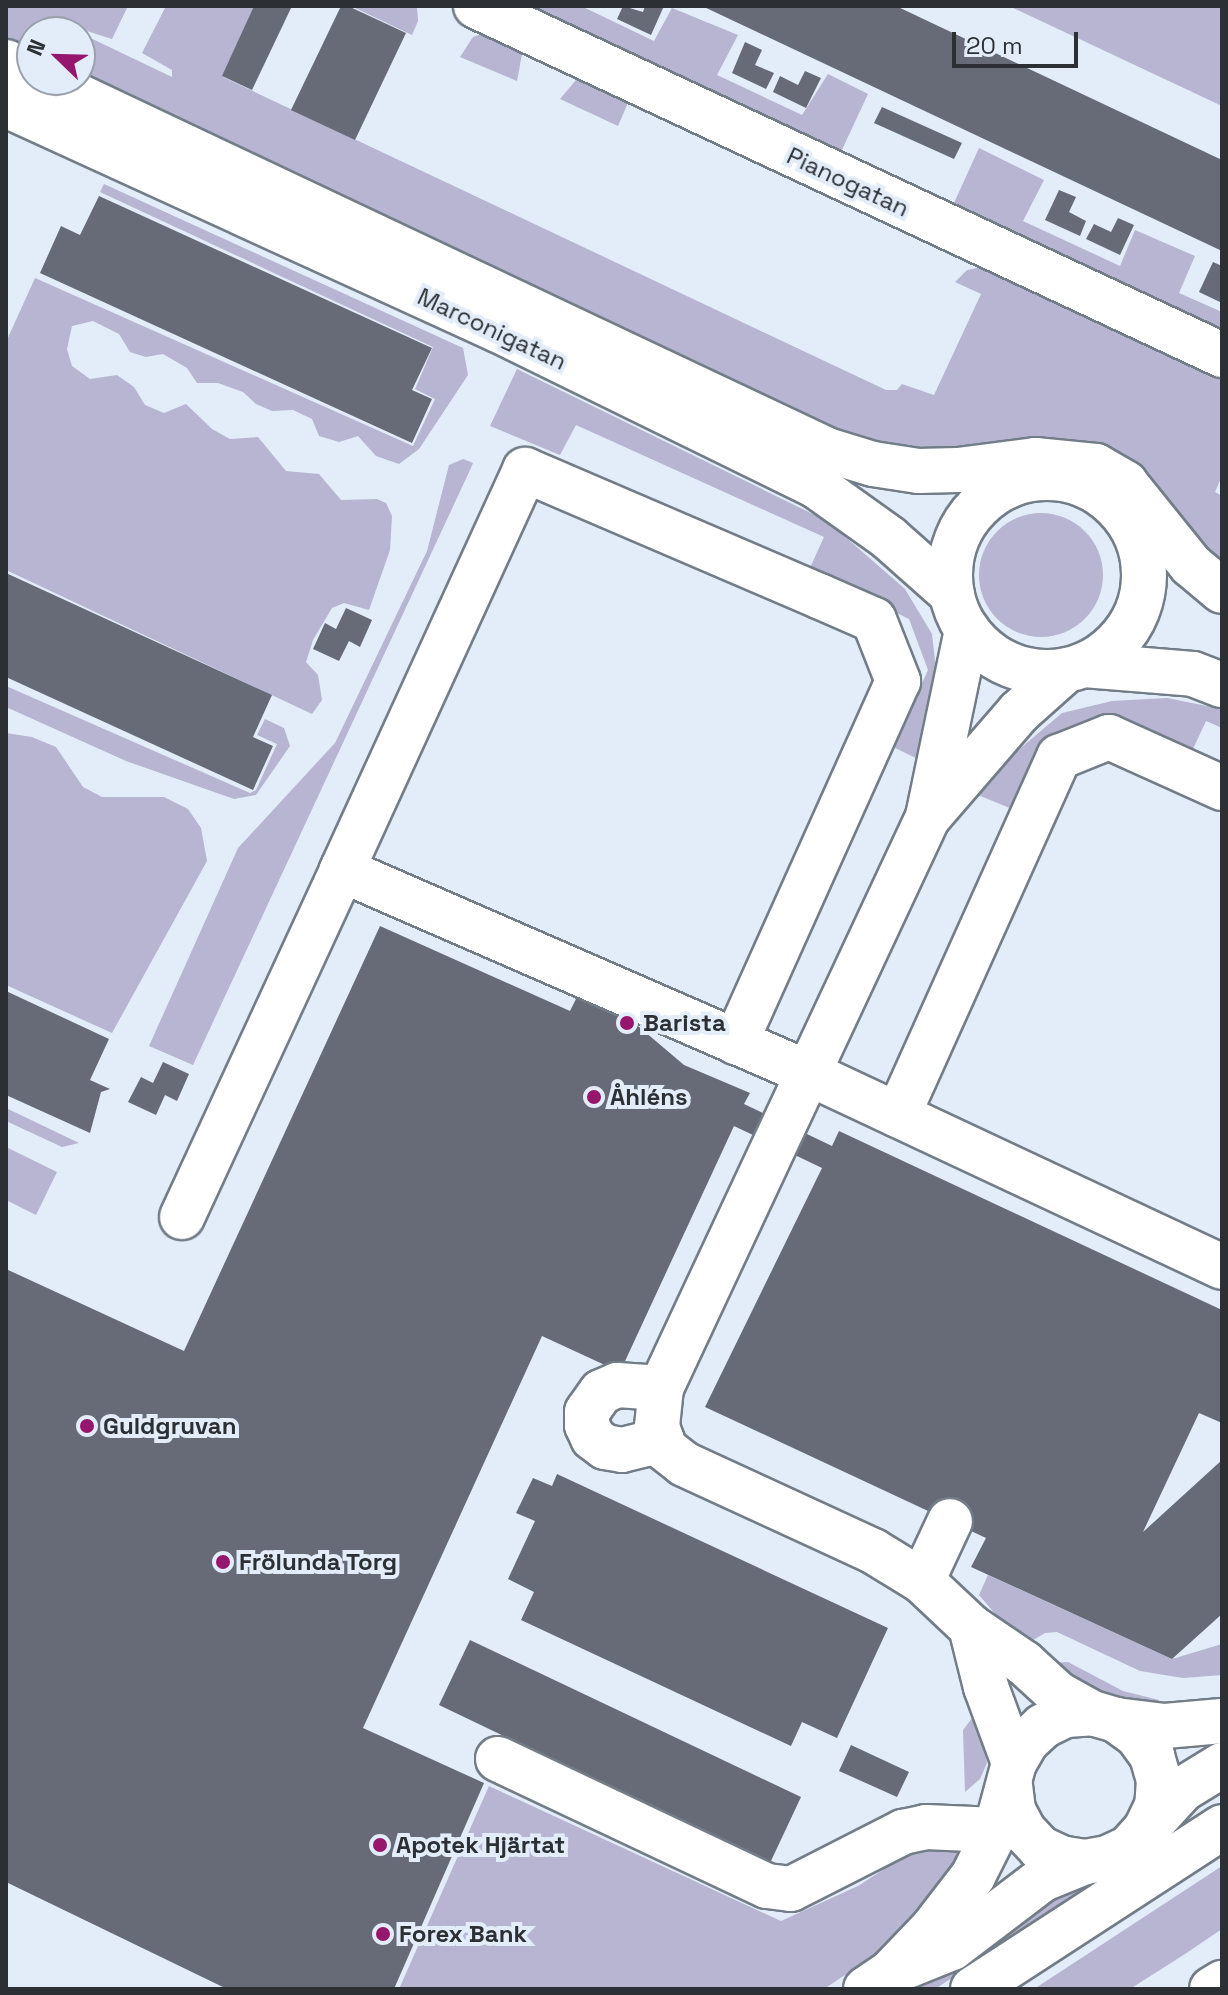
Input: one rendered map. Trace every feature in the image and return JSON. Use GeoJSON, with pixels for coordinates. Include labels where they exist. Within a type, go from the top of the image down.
{"type":"FeatureCollection","features":[{"type":"Feature","properties":{"kind":"main road","name":"Pianogatan"},"geometry":{"type":"LineString","coordinates":[[476,6],[1222,355]]}},
{"type":"Feature","properties":{"kind":"main road","name":"Marconigatan"},"geometry":{"type":"LineString","coordinates":[[78,96],[827,450],[873,464],[918,471],[1062,460],[1096,466],[1125,483],[1191,565],[1222,591]]}},
{"type":"Feature","properties":{"kind":"main road","name":"Marconigatan"},"geometry":{"type":"LineString","coordinates":[[6,105],[498,330],[815,485],[889,538],[960,612]]}},
{"type":"Feature","properties":{"kind":"main road","name":"Marconigatan"},"geometry":{"type":"LineString","coordinates":[[982,466],[1034,479]]}},
{"type":"Feature","properties":{"kind":"main road"},"geometry":{"type":"LineString","coordinates":[[182,1217],[525,470],[874,620],[898,681],[736,1042]]}},
{"type":"Feature","properties":{"kind":"main road"},"geometry":{"type":"LineString","coordinates":[[928,817],[960,612],[952,559],[969,519],[1001,490],[1034,479],[1061,479],[1086,486],[1109,500],[1127,519],[1168,582],[1191,602],[1222,621]]}},
{"type":"Feature","properties":{"kind":"main road"},"geometry":{"type":"LineString","coordinates":[[1127,519],[1142,555],[1143,593],[1128,629],[1101,656],[1074,668],[1019,712],[928,817],[661,1388],[657,1427],[665,1449],[684,1464],[873,1551],[922,1581],[971,1627],[1024,1663],[1058,1694],[1137,1735],[1152,1756],[1155,1768],[1157,1806],[1146,1829]]}},
{"type":"Feature","properties":{"kind":"main road"},"geometry":{"type":"LineString","coordinates":[[960,612],[981,647],[1020,669],[1074,668],[1193,674],[1222,685]]}},
{"type":"Feature","properties":{"kind":"main road"},"geometry":{"type":"LineString","coordinates":[[898,1115],[1059,757],[1109,737],[1222,788]]}},
{"type":"Feature","properties":{"kind":"main road"},"geometry":{"type":"LineString","coordinates":[[342,870],[898,1115],[1082,1222],[1222,1267]]}},
{"type":"Feature","properties":{"kind":"main road"},"geometry":{"type":"LineString","coordinates":[[661,1388],[617,1385],[601,1392],[587,1412],[587,1425],[593,1438],[605,1447],[622,1450],[662,1440]]}},
{"type":"Feature","properties":{"kind":"main road"},"geometry":{"type":"LineString","coordinates":[[922,1581],[950,1521]]}},
{"type":"Feature","properties":{"kind":"main road"},"geometry":{"type":"LineString","coordinates":[[971,1627],[1012,1774],[1013,1810],[1032,1839],[1061,1858],[1085,1862]]}},
{"type":"Feature","properties":{"kind":"main road"},"geometry":{"type":"LineString","coordinates":[[878,1981],[933,1928],[973,1876],[996,1830],[1012,1774],[1026,1742],[1043,1726],[1066,1715],[1165,1726],[1222,1721]]}},
{"type":"Feature","properties":{"kind":"main road"},"geometry":{"type":"LineString","coordinates":[[498,1759],[767,1886],[791,1889],[903,1832],[926,1827],[996,1830]]}},
{"type":"Feature","properties":{"kind":"main road"},"geometry":{"type":"LineString","coordinates":[[878,1981],[952,1948],[1043,1879],[1129,1848],[1183,1789],[1222,1765]]}},
{"type":"Feature","properties":{"kind":"main road"},"geometry":{"type":"LineString","coordinates":[[973,1989],[1222,1827]]}},
{"type":"Feature","properties":{"kind":"main road"},"geometry":{"type":"LineString","coordinates":[[1212,1989],[1222,1983]]}},
{"type":"Feature","properties":{"kind":"shaded area"},"geometry":{"type":"Polygon","coordinates":[[[6,6],[128,6],[112,39],[96,34],[96,16],[16,16],[16,52],[6,47],[6,6]]]}},
{"type":"Feature","properties":{"kind":"shaded area"},"geometry":{"type":"Polygon","coordinates":[[[166,6],[254,6],[223,77],[886,390],[897,390],[902,384],[934,395],[981,294],[955,282],[967,270],[987,266],[1222,379],[1222,476],[1215,492],[1222,496],[1222,572],[1162,501],[947,453],[832,435],[96,88],[96,41],[172,77],[172,70],[142,53],[166,6]]]}},
{"type":"Feature","properties":{"kind":"shaded area"},"geometry":{"type":"Polygon","coordinates":[[[351,6],[417,6],[418,21],[412,35],[351,6]]]}},
{"type":"Feature","properties":{"kind":"shaded area"},"geometry":{"type":"Polygon","coordinates":[[[530,6],[581,6],[654,41],[672,8],[738,35],[717,75],[802,115],[828,74],[868,94],[840,154],[530,6]]]}},
{"type":"Feature","properties":{"kind":"shaded area"},"geometry":{"type":"Polygon","coordinates":[[[1009,6],[1222,6],[1222,106],[1009,6]]]}},
{"type":"Feature","properties":{"kind":"shaded area"},"geometry":{"type":"Polygon","coordinates":[[[482,34],[514,43],[522,54],[517,81],[460,57],[473,37],[482,34]]]}},
{"type":"Feature","properties":{"kind":"shaded area"},"geometry":{"type":"Polygon","coordinates":[[[590,79],[625,96],[627,105],[618,126],[560,99],[576,80],[590,79]]]}},
{"type":"Feature","properties":{"kind":"shaded area"},"geometry":{"type":"Polygon","coordinates":[[[979,148],[1044,180],[1023,221],[1120,266],[1135,230],[1195,256],[1179,293],[1222,312],[1222,330],[954,203],[979,148]]]}},
{"type":"Feature","properties":{"kind":"shaded area"},"geometry":{"type":"Polygon","coordinates":[[[104,184],[463,348],[468,375],[419,449],[399,464],[376,456],[358,436],[339,442],[319,436],[312,419],[293,410],[272,411],[256,404],[243,392],[218,383],[197,383],[187,368],[163,354],[146,357],[130,352],[119,334],[93,321],[72,326],[67,349],[72,366],[90,379],[117,375],[134,387],[145,405],[164,413],[186,404],[212,429],[230,439],[258,437],[286,471],[319,474],[341,500],[377,499],[386,503],[392,516],[390,550],[369,610],[344,603],[332,608],[313,640],[306,662],[318,675],[322,700],[312,714],[6,570],[6,342],[35,278],[413,446],[435,399],[415,389],[433,347],[100,192],[104,184]]]}},
{"type":"Feature","properties":{"kind":"shaded area"},"geometry":{"type":"Polygon","coordinates":[[[517,369],[827,521],[905,589],[932,634],[938,687],[920,760],[893,747],[928,670],[909,619],[809,570],[824,537],[576,425],[560,455],[490,426],[517,369]]]}},
{"type":"Feature","properties":{"kind":"shaded area"},"geometry":{"type":"Polygon","coordinates":[[[463,459],[473,463],[470,470],[193,1065],[149,1046],[238,848],[335,743],[427,551],[449,465],[463,459]]]}},
{"type":"Feature","properties":{"kind":"shaded area"},"geometry":{"type":"Polygon","coordinates":[[[1041,513],[1065,518],[1085,531],[1098,551],[1103,575],[1098,599],[1085,619],[1065,632],[1041,637],[1017,632],[997,619],[984,599],[979,575],[984,551],[997,531],[1017,518],[1041,513]]]}},
{"type":"Feature","properties":{"kind":"shaded area"},"geometry":{"type":"Polygon","coordinates":[[[6,686],[250,793],[256,790],[277,744],[257,735],[265,719],[284,728],[290,746],[256,795],[234,799],[126,761],[6,707],[6,686]]]}},
{"type":"Feature","properties":{"kind":"shaded area"},"geometry":{"type":"Polygon","coordinates":[[[1167,698],[1222,709],[1222,728],[1206,721],[1193,749],[1123,719],[1082,724],[1051,742],[1017,811],[978,795],[1002,764],[1062,713],[1112,701],[1167,698]]]}},
{"type":"Feature","properties":{"kind":"shaded area"},"geometry":{"type":"Polygon","coordinates":[[[6,733],[32,737],[56,747],[83,787],[102,797],[164,797],[188,809],[201,828],[207,861],[112,1033],[6,985],[6,733]]]}},
{"type":"Feature","properties":{"kind":"shaded area"},"geometry":{"type":"Polygon","coordinates":[[[6,1108],[79,1143],[62,1147],[6,1121],[6,1108]]]}},
{"type":"Feature","properties":{"kind":"shaded area"},"geometry":{"type":"Polygon","coordinates":[[[6,1147],[57,1172],[36,1215],[6,1200],[6,1147]]]}},
{"type":"Feature","properties":{"kind":"shaded area"},"geometry":{"type":"Polygon","coordinates":[[[988,1575],[1172,1659],[1222,1644],[1222,1675],[1183,1678],[1140,1671],[1057,1632],[1045,1633],[1023,1646],[979,1595],[988,1575]]]}},
{"type":"Feature","properties":{"kind":"shaded area"},"geometry":{"type":"Polygon","coordinates":[[[1068,1662],[1123,1691],[1159,1700],[1160,1713],[1122,1708],[1050,1663],[1068,1662]]]}},
{"type":"Feature","properties":{"kind":"shaded area"},"geometry":{"type":"Polygon","coordinates":[[[976,1713],[987,1763],[980,1779],[965,1792],[963,1730],[976,1713]]]}},
{"type":"Feature","properties":{"kind":"shaded area"},"geometry":{"type":"Polygon","coordinates":[[[489,1786],[781,1921],[858,1886],[912,1851],[972,1842],[916,1919],[869,1959],[824,1989],[399,1989],[489,1786]]]}},
{"type":"Feature","properties":{"kind":"shaded area"},"geometry":{"type":"Polygon","coordinates":[[[1222,1866],[1222,1929],[1185,1954],[1130,1989],[1034,1989],[1222,1866]]]}},
{"type":"Feature","properties":{"kind":"shaded area"},"geometry":{"type":"Polygon","coordinates":[[[1088,1878],[1094,1885],[935,1989],[912,1989],[1051,1890],[1088,1878]]]}},
{"type":"Feature","properties":{"kind":"building"},"geometry":{"type":"Polygon","coordinates":[[[254,6],[292,6],[252,90],[222,76],[254,6]]]}},
{"type":"Feature","properties":{"kind":"building"},"geometry":{"type":"Polygon","coordinates":[[[341,6],[348,6],[406,33],[355,140],[291,110],[341,6]]]}},
{"type":"Feature","properties":{"kind":"building"},"geometry":{"type":"Polygon","coordinates":[[[623,6],[643,12],[645,6],[664,6],[651,35],[617,19],[623,6]]]}},
{"type":"Feature","properties":{"kind":"building"},"geometry":{"type":"Polygon","coordinates":[[[702,6],[896,6],[1222,160],[1222,251],[702,6]]]}},
{"type":"Feature","properties":{"kind":"building"},"geometry":{"type":"Polygon","coordinates":[[[745,42],[762,50],[755,65],[774,73],[766,89],[732,73],[745,42]]]}},
{"type":"Feature","properties":{"kind":"building"},"geometry":{"type":"Polygon","coordinates":[[[805,71],[821,78],[806,108],[773,92],[780,76],[798,85],[805,71]]]}},
{"type":"Feature","properties":{"kind":"building"},"geometry":{"type":"Polygon","coordinates":[[[882,107],[962,143],[954,159],[874,123],[882,107]]]}},
{"type":"Feature","properties":{"kind":"building"},"geometry":{"type":"Polygon","coordinates":[[[1059,190],[1076,197],[1069,212],[1086,221],[1080,236],[1045,220],[1059,190]]]}},
{"type":"Feature","properties":{"kind":"building"},"geometry":{"type":"Polygon","coordinates":[[[99,196],[432,348],[412,390],[432,399],[412,443],[40,273],[61,226],[80,235],[99,196]]]}},
{"type":"Feature","properties":{"kind":"building"},"geometry":{"type":"Polygon","coordinates":[[[1118,218],[1134,225],[1120,255],[1086,239],[1094,224],[1111,232],[1118,218]]]}},
{"type":"Feature","properties":{"kind":"building"},"geometry":{"type":"Polygon","coordinates":[[[1213,262],[1222,266],[1222,303],[1199,292],[1213,262]]]}},
{"type":"Feature","properties":{"kind":"building"},"geometry":{"type":"Polygon","coordinates":[[[6,573],[272,695],[253,737],[273,746],[253,790],[6,677],[6,573]]]}},
{"type":"Feature","properties":{"kind":"building"},"geometry":{"type":"Polygon","coordinates":[[[346,608],[372,620],[360,647],[349,641],[339,661],[313,649],[325,623],[336,629],[346,608]]]}},
{"type":"Feature","properties":{"kind":"building","name":"Frölunda Torg"},"geometry":{"type":"Polygon","coordinates":[[[380,926],[570,1011],[585,981],[684,1065],[750,1093],[744,1104],[832,1146],[839,1131],[1222,1310],[1222,1423],[1199,1413],[1143,1532],[1222,1460],[1222,1614],[1172,1659],[971,1567],[986,1538],[705,1407],[822,1168],[734,1126],[620,1372],[542,1336],[363,1728],[484,1783],[394,1989],[227,1989],[6,1882],[6,1269],[184,1351],[380,926]]]}},
{"type":"Feature","properties":{"kind":"building"},"geometry":{"type":"Polygon","coordinates":[[[6,991],[109,1039],[90,1080],[110,1089],[101,1092],[90,1133],[6,1095],[6,991]]]}},
{"type":"Feature","properties":{"kind":"building"},"geometry":{"type":"Polygon","coordinates":[[[163,1062],[189,1074],[177,1101],[165,1095],[156,1115],[128,1102],[141,1077],[153,1083],[163,1062]]]}},
{"type":"Feature","properties":{"kind":"building"},"geometry":{"type":"Polygon","coordinates":[[[557,1474],[888,1628],[837,1738],[802,1722],[791,1746],[521,1620],[534,1592],[508,1579],[535,1521],[516,1513],[533,1478],[552,1486],[557,1474]]]}},
{"type":"Feature","properties":{"kind":"building"},"geometry":{"type":"Polygon","coordinates":[[[470,1640],[801,1797],[770,1863],[439,1705],[470,1640]]]}},
{"type":"Feature","properties":{"kind":"building"},"geometry":{"type":"Polygon","coordinates":[[[851,1745],[909,1772],[897,1797],[839,1771],[851,1745]]]}},
{"type":"Feature","properties":{"kind":"place","name":"Barista"},"geometry":{"type":"Point","coordinates":[627,1023]}},
{"type":"Feature","properties":{"kind":"place","name":"Åhléns"},"geometry":{"type":"Point","coordinates":[594,1097]}},
{"type":"Feature","properties":{"kind":"place","name":"Guldgruvan"},"geometry":{"type":"Point","coordinates":[87,1426]}},
{"type":"Feature","properties":{"kind":"place","name":"Frölunda Torg"},"geometry":{"type":"Point","coordinates":[223,1562]}},
{"type":"Feature","properties":{"kind":"place","name":"Apotek Hjärtat"},"geometry":{"type":"Point","coordinates":[380,1845]}},
{"type":"Feature","properties":{"kind":"place","name":"Forex Bank"},"geometry":{"type":"Point","coordinates":[383,1934]}}]}
